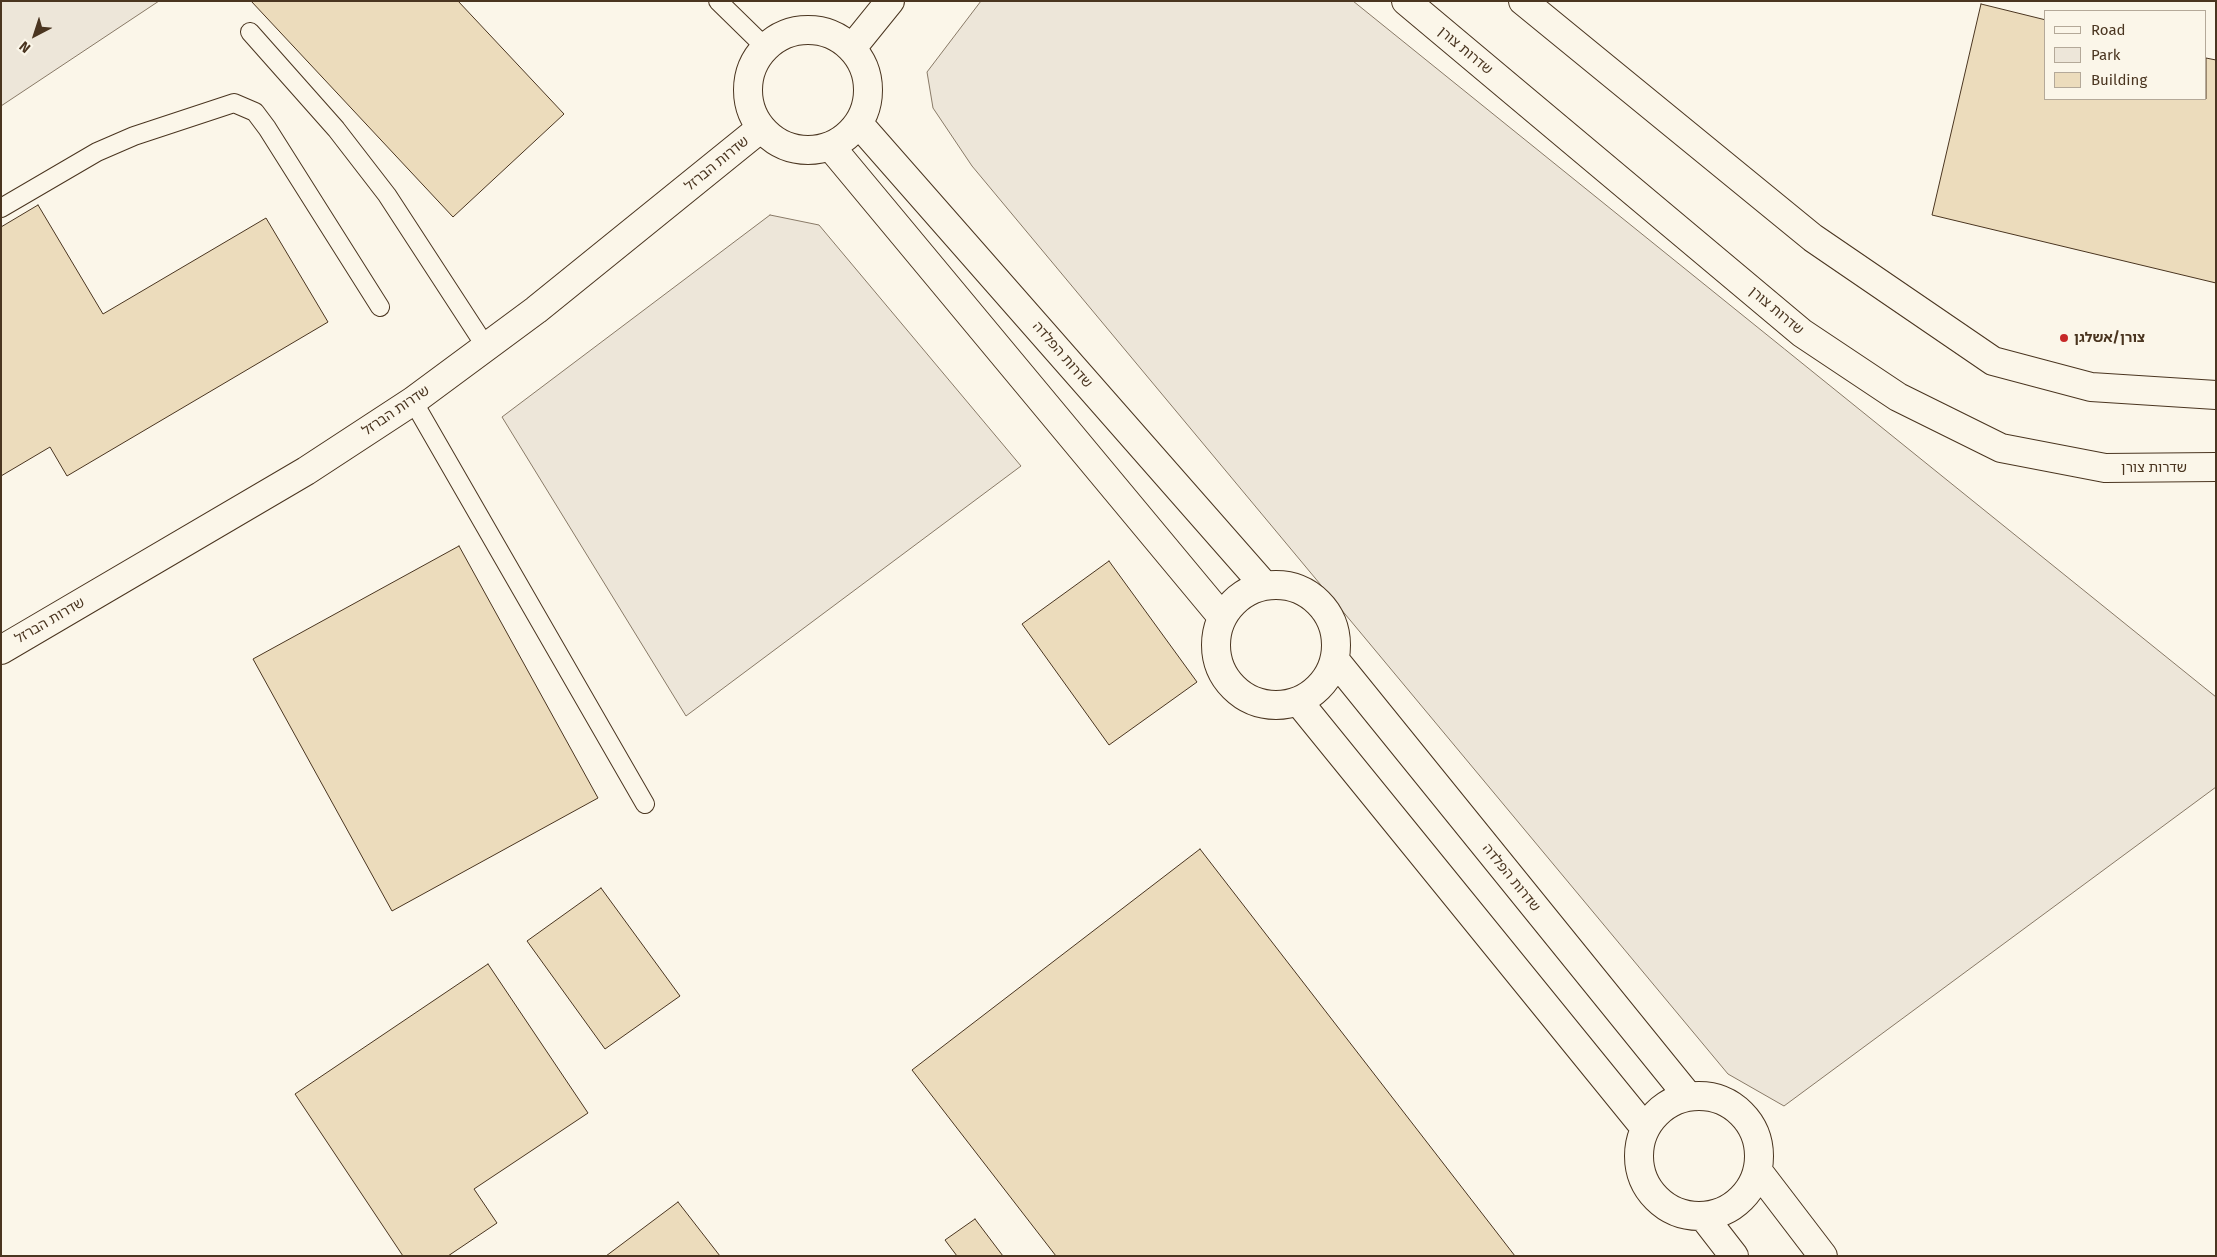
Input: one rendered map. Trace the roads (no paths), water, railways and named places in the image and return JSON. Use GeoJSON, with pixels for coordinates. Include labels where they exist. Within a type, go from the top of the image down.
{"type":"FeatureCollection","features":[{"type":"Feature","properties":{"kind":"street"},"geometry":{"type":"LineString","coordinates":[[852,48],[890,1]]}},
{"type":"Feature","properties":{"kind":"street","name":"שדרות צורן"},"geometry":{"type":"LineString","coordinates":[[1406,1],[1802,333],[1898,397],[2000,448],[2105,468],[2216,467]]}},
{"type":"Feature","properties":{"kind":"street"},"geometry":{"type":"LineString","coordinates":[[1523,1],[1813,238],[1993,361],[2090,388],[2216,395]]}},
{"type":"Feature","properties":{"kind":"street"},"geometry":{"type":"LineString","coordinates":[[799,30],[818,30],[836,36],[852,48],[863,65],[869,85],[867,105],[859,124],[846,138],[831,147],[812,151],[793,149],[775,141],[761,128],[752,112],[748,95],[749,78],[755,62],[765,47],[781,36],[799,30]]}},
{"type":"Feature","properties":{"kind":"street","name":"שדרות הפלדה"},"geometry":{"type":"LineString","coordinates":[[859,124],[1264,586]]}},
{"type":"Feature","properties":{"kind":"street","name":"שדרות הברזל"},"geometry":{"type":"LineString","coordinates":[[1,650],[297,476],[412,400],[536,310],[761,128]]}},
{"type":"Feature","properties":{"kind":"street"},"geometry":{"type":"LineString","coordinates":[[831,147],[1222,617]]}},
{"type":"Feature","properties":{"kind":"street"},"geometry":{"type":"LineString","coordinates":[[1285,585],[1304,591],[1319,602],[1332,620],[1336,640],[1335,660],[1326,679],[1314,692],[1298,701],[1281,705],[1262,704],[1245,697],[1231,685],[1221,670],[1216,652],[1216,634],[1222,617],[1233,602],[1248,591],[1264,586],[1285,585]]}},
{"type":"Feature","properties":{"kind":"street","name":"שדרות הפלדה"},"geometry":{"type":"LineString","coordinates":[[1335,660],[1688,1096]]}},
{"type":"Feature","properties":{"kind":"street"},"geometry":{"type":"LineString","coordinates":[[1298,701],[1645,1128]]}},
{"type":"Feature","properties":{"kind":"street"},"geometry":{"type":"LineString","coordinates":[[1688,1096],[1708,1096],[1727,1102],[1742,1113],[1754,1131],[1759,1151],[1758,1171],[1750,1189],[1737,1202],[1722,1212],[1704,1216],[1685,1214],[1668,1207],[1654,1196],[1644,1181],[1639,1163],[1639,1145],[1645,1128],[1656,1112],[1670,1102],[1688,1096]]}},
{"type":"Feature","properties":{"kind":"street"},"geometry":{"type":"LineString","coordinates":[[1758,1171],[1823,1256]]}},
{"type":"Feature","properties":{"kind":"street"},"geometry":{"type":"LineString","coordinates":[[1704,1216],[1734,1256]]}},
{"type":"Feature","properties":{"kind":"lane"},"geometry":{"type":"LineString","coordinates":[[718,1],[765,47]]}},
{"type":"Feature","properties":{"kind":"lane"},"geometry":{"type":"LineString","coordinates":[[250,32],[336,129],[387,195],[486,347]]}},
{"type":"Feature","properties":{"kind":"lane"},"geometry":{"type":"LineString","coordinates":[[1,208],[97,152],[134,136],[234,103],[255,112],[267,128],[380,307]]}},
{"type":"Feature","properties":{"kind":"lane"},"geometry":{"type":"LineString","coordinates":[[412,400],[646,804]]}},
{"type":"Feature","properties":{"kind":"place","name":"צורן/אשלגן"},"geometry":{"type":"Point","coordinates":[2064,338]}}]}
